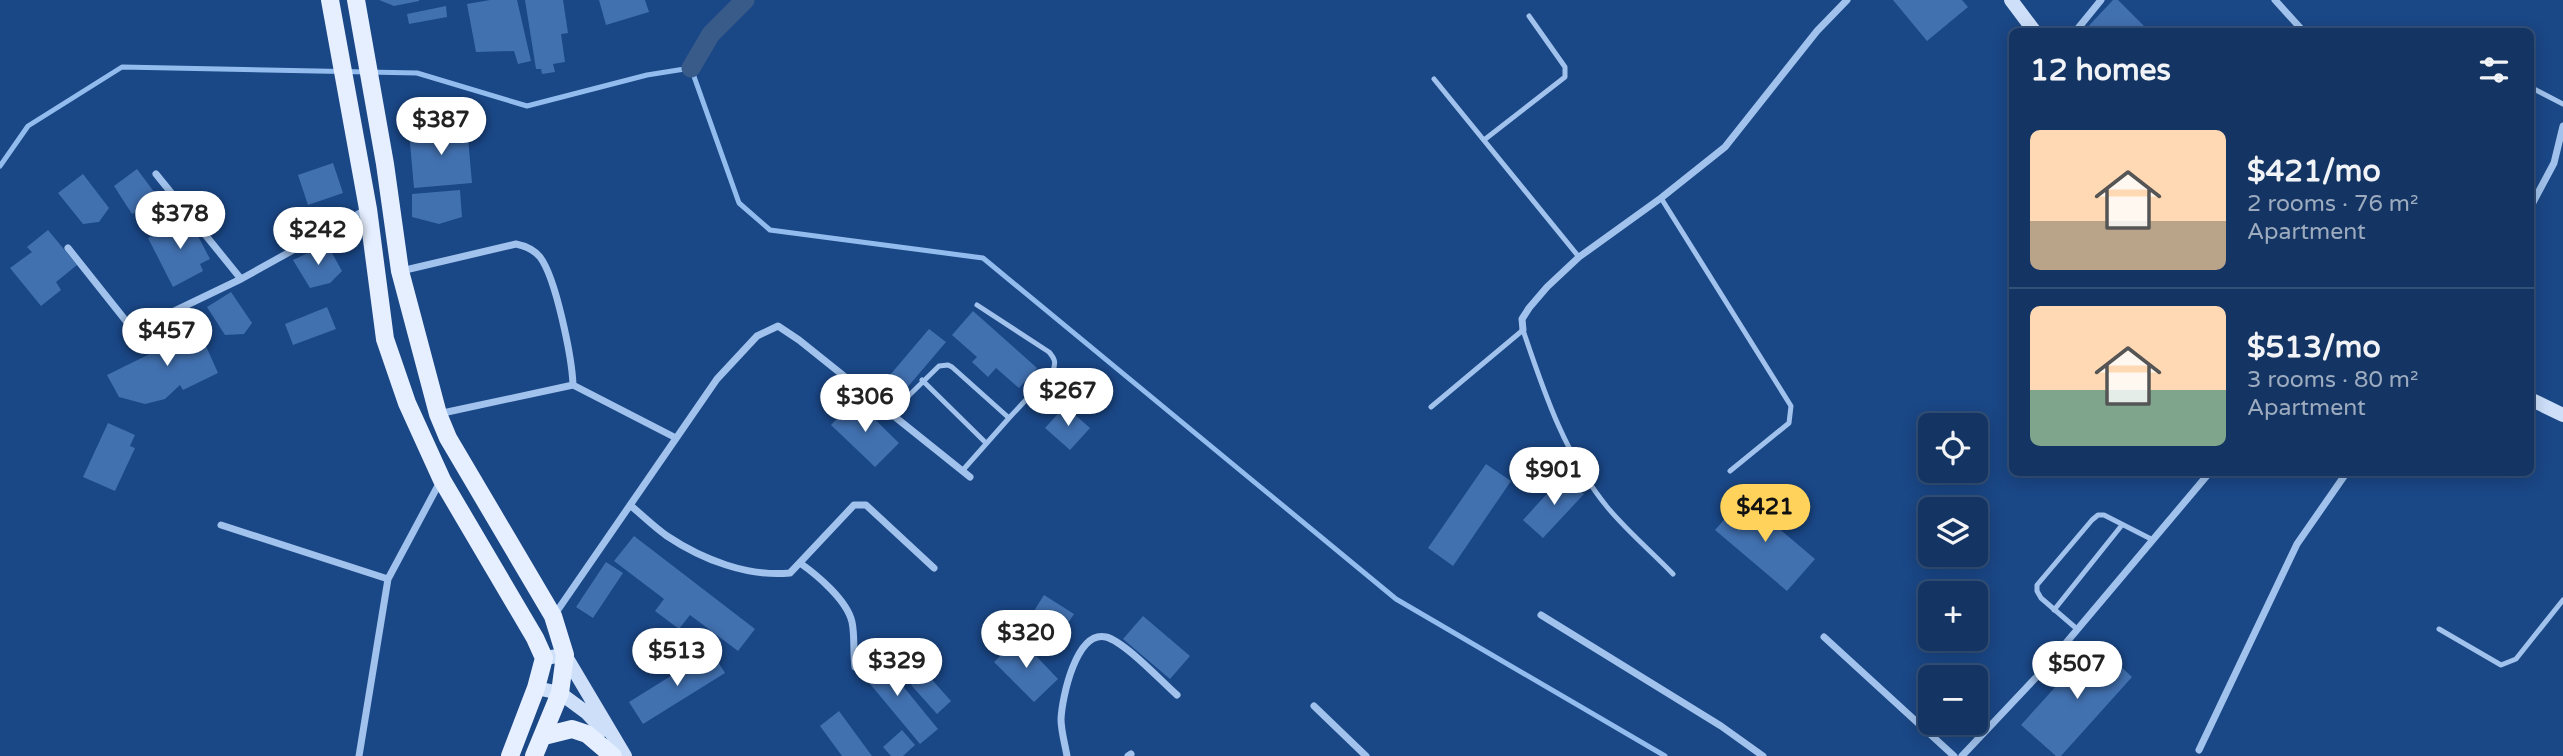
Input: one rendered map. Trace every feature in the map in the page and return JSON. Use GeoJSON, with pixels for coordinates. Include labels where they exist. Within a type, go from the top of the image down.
{"type":"FeatureCollection","features":[{"type":"Feature","properties":{"kind":"main road"},"geometry":{"type":"LineString","coordinates":[[356,0],[385,164],[400,271],[438,414],[448,438],[553,616],[565,655],[560,693],[534,756]]}},
{"type":"Feature","properties":{"kind":"main road"},"geometry":{"type":"LineString","coordinates":[[330,2],[368,209],[385,339],[407,403],[442,480],[535,638],[544,658],[536,688],[510,756]]}},
{"type":"Feature","properties":{"kind":"main road"},"geometry":{"type":"LineString","coordinates":[[360,168],[385,164]]}},
{"type":"Feature","properties":{"kind":"main road"},"geometry":{"type":"LineString","coordinates":[[544,736],[572,729],[587,734],[613,756]]}},
{"type":"Feature","properties":{"kind":"street"},"geometry":{"type":"LineString","coordinates":[[1522,330],[1522,319],[1529,308],[1579,257],[1661,198],[1725,147],[1816,31],[1847,0]]}},
{"type":"Feature","properties":{"kind":"street"},"geometry":{"type":"LineString","coordinates":[[2011,0],[2032,28]]}},
{"type":"Feature","properties":{"kind":"street"},"geometry":{"type":"LineString","coordinates":[[2078,28],[2101,0]]}},
{"type":"Feature","properties":{"kind":"street"},"geometry":{"type":"LineString","coordinates":[[2275,0],[2300,28]]}},
{"type":"Feature","properties":{"kind":"street"},"geometry":{"type":"LineString","coordinates":[[2534,200],[2554,163],[2563,126]]}},
{"type":"Feature","properties":{"kind":"street"},"geometry":{"type":"LineString","coordinates":[[156,174],[241,279]]}},
{"type":"Feature","properties":{"kind":"street"},"geometry":{"type":"LineString","coordinates":[[68,248],[130,326],[139,328],[241,279],[368,209]]}},
{"type":"Feature","properties":{"kind":"street"},"geometry":{"type":"LineString","coordinates":[[400,271],[516,244],[527,247],[539,256],[548,272],[569,352],[573,385]]}},
{"type":"Feature","properties":{"kind":"street"},"geometry":{"type":"LineString","coordinates":[[553,616],[717,379],[757,336],[778,326],[971,477]]}},
{"type":"Feature","properties":{"kind":"street"},"geometry":{"type":"LineString","coordinates":[[438,414],[573,385],[676,438]]}},
{"type":"Feature","properties":{"kind":"street"},"geometry":{"type":"LineString","coordinates":[[2534,400],[2561,410]]}},
{"type":"Feature","properties":{"kind":"street"},"geometry":{"type":"LineString","coordinates":[[1962,756],[2044,669],[2207,476]]}},
{"type":"Feature","properties":{"kind":"street"},"geometry":{"type":"LineString","coordinates":[[2199,750],[2297,544],[2344,476]]}},
{"type":"Feature","properties":{"kind":"street"},"geometry":{"type":"LineString","coordinates":[[359,756],[388,579],[442,480]]}},
{"type":"Feature","properties":{"kind":"street"},"geometry":{"type":"LineString","coordinates":[[630,505],[667,537],[718,563],[768,575],[790,573],[854,505],[866,505],[934,568]]}},
{"type":"Feature","properties":{"kind":"street"},"geometry":{"type":"LineString","coordinates":[[221,525],[388,579]]}},
{"type":"Feature","properties":{"kind":"street"},"geometry":{"type":"LineString","coordinates":[[800,563],[819,576],[852,620],[855,667]]}},
{"type":"Feature","properties":{"kind":"street"},"geometry":{"type":"LineString","coordinates":[[1541,615],[1721,726],[1763,756]]}},
{"type":"Feature","properties":{"kind":"street"},"geometry":{"type":"LineString","coordinates":[[1068,756],[1061,721],[1070,672],[1091,641],[1099,636],[1120,644],[1177,695]]}},
{"type":"Feature","properties":{"kind":"street"},"geometry":{"type":"LineString","coordinates":[[1824,636],[1954,756]]}},
{"type":"Feature","properties":{"kind":"street"},"geometry":{"type":"LineString","coordinates":[[544,658],[565,655],[624,756]]}},
{"type":"Feature","properties":{"kind":"street"},"geometry":{"type":"LineString","coordinates":[[536,688],[560,693],[587,713],[624,756]]}},
{"type":"Feature","properties":{"kind":"street"},"geometry":{"type":"LineString","coordinates":[[1314,706],[1366,756]]}},
{"type":"Feature","properties":{"kind":"lane"},"geometry":{"type":"LineString","coordinates":[[1484,140],[1565,77],[1565,67],[1529,16]]}},
{"type":"Feature","properties":{"kind":"lane"},"geometry":{"type":"LineString","coordinates":[[1434,79],[1579,257]]}},
{"type":"Feature","properties":{"kind":"lane"},"geometry":{"type":"LineString","coordinates":[[2534,90],[2563,104]]}},
{"type":"Feature","properties":{"kind":"lane"},"geometry":{"type":"LineString","coordinates":[[1661,198],[1791,406],[1789,423],[1730,471]]}},
{"type":"Feature","properties":{"kind":"lane"},"geometry":{"type":"LineString","coordinates":[[963,470],[1053,371],[1055,364],[1049,352],[977,305]]}},
{"type":"Feature","properties":{"kind":"lane"},"geometry":{"type":"LineString","coordinates":[[1431,407],[1522,330],[1549,405],[1575,461],[1608,508],[1673,574]]}},
{"type":"Feature","properties":{"kind":"lane"},"geometry":{"type":"LineString","coordinates":[[891,413],[922,380],[939,366],[948,365],[1009,418]]}},
{"type":"Feature","properties":{"kind":"lane"},"geometry":{"type":"LineString","coordinates":[[922,380],[986,443]]}},
{"type":"Feature","properties":{"kind":"lane"},"geometry":{"type":"LineString","coordinates":[[2077,629],[2041,598],[2037,585],[2098,515],[2104,514],[2153,540]]}},
{"type":"Feature","properties":{"kind":"lane"},"geometry":{"type":"LineString","coordinates":[[2054,610],[2122,525]]}},
{"type":"Feature","properties":{"kind":"lane"},"geometry":{"type":"LineString","coordinates":[[2438,629],[2501,665],[2510,663],[2563,600]]}},
{"type":"Feature","properties":{"kind":"building"},"geometry":{"type":"Polygon","coordinates":[[[379,0],[419,0],[419,1],[394,6],[379,0]]]}},
{"type":"Feature","properties":{"kind":"building"},"geometry":{"type":"Polygon","coordinates":[[[490,0],[517,0],[531,61],[518,64],[514,51],[476,52],[467,4],[490,0]]]}},
{"type":"Feature","properties":{"kind":"building"},"geometry":{"type":"Polygon","coordinates":[[[525,0],[563,0],[568,33],[561,34],[565,62],[553,64],[555,72],[542,74],[541,69],[536,69],[525,0]]]}},
{"type":"Feature","properties":{"kind":"building"},"geometry":{"type":"Polygon","coordinates":[[[599,0],[645,0],[649,12],[606,25],[599,0]]]}},
{"type":"Feature","properties":{"kind":"building"},"geometry":{"type":"Polygon","coordinates":[[[1893,0],[1962,0],[1968,7],[1927,41],[1893,0]]]}},
{"type":"Feature","properties":{"kind":"building"},"geometry":{"type":"Polygon","coordinates":[[[2113,0],[2118,0],[2146,28],[2087,28],[2113,0]]]}},
{"type":"Feature","properties":{"kind":"building"},"geometry":{"type":"Polygon","coordinates":[[[446,6],[447,17],[409,24],[407,14],[446,6]]]}},
{"type":"Feature","properties":{"kind":"building"},"geometry":{"type":"Polygon","coordinates":[[[467,126],[472,183],[414,188],[409,132],[467,126]]]}},
{"type":"Feature","properties":{"kind":"building"},"geometry":{"type":"Polygon","coordinates":[[[333,163],[343,193],[308,205],[298,175],[333,163]]]}},
{"type":"Feature","properties":{"kind":"building"},"geometry":{"type":"Polygon","coordinates":[[[137,169],[163,204],[152,216],[143,218],[138,211],[132,214],[114,186],[137,169]]]}},
{"type":"Feature","properties":{"kind":"building"},"geometry":{"type":"Polygon","coordinates":[[[83,174],[109,208],[99,222],[83,224],[58,193],[83,174]]]}},
{"type":"Feature","properties":{"kind":"building"},"geometry":{"type":"Polygon","coordinates":[[[460,190],[462,217],[439,224],[412,217],[412,194],[460,190]]]}},
{"type":"Feature","properties":{"kind":"building"},"geometry":{"type":"Polygon","coordinates":[[[188,217],[210,259],[200,264],[203,271],[173,287],[148,238],[188,217]]]}},
{"type":"Feature","properties":{"kind":"building"},"geometry":{"type":"Polygon","coordinates":[[[48,230],[77,265],[56,282],[61,290],[41,306],[10,268],[32,252],[27,247],[48,230]]]}},
{"type":"Feature","properties":{"kind":"building"},"geometry":{"type":"Polygon","coordinates":[[[327,244],[342,271],[330,283],[310,288],[293,260],[327,244]]]}},
{"type":"Feature","properties":{"kind":"building"},"geometry":{"type":"Polygon","coordinates":[[[231,292],[252,323],[244,334],[225,335],[207,307],[231,292]]]}},
{"type":"Feature","properties":{"kind":"building"},"geometry":{"type":"Polygon","coordinates":[[[327,307],[336,329],[293,345],[285,324],[327,307]]]}},
{"type":"Feature","properties":{"kind":"building"},"geometry":{"type":"Polygon","coordinates":[[[973,311],[1037,368],[1019,388],[996,368],[988,377],[972,362],[977,357],[952,335],[973,311]]]}},
{"type":"Feature","properties":{"kind":"building"},"geometry":{"type":"Polygon","coordinates":[[[193,317],[218,373],[183,390],[180,385],[165,399],[145,404],[119,397],[107,375],[174,342],[168,329],[193,317]]]}},
{"type":"Feature","properties":{"kind":"building"},"geometry":{"type":"Polygon","coordinates":[[[929,329],[946,342],[906,389],[890,375],[929,329]]]}},
{"type":"Feature","properties":{"kind":"building"},"geometry":{"type":"Polygon","coordinates":[[[855,400],[899,443],[875,467],[831,425],[855,400]]]}},
{"type":"Feature","properties":{"kind":"building"},"geometry":{"type":"Polygon","coordinates":[[[1065,406],[1090,428],[1070,450],[1045,428],[1065,406]]]}},
{"type":"Feature","properties":{"kind":"building"},"geometry":{"type":"Polygon","coordinates":[[[108,423],[135,435],[130,446],[135,448],[115,491],[83,477],[108,423]]]}},
{"type":"Feature","properties":{"kind":"building"},"geometry":{"type":"Polygon","coordinates":[[[1486,464],[1511,481],[1453,566],[1428,548],[1486,464]]]}},
{"type":"Feature","properties":{"kind":"building"},"geometry":{"type":"Polygon","coordinates":[[[1564,475],[1584,494],[1543,538],[1523,520],[1564,475]]]}},
{"type":"Feature","properties":{"kind":"building"},"geometry":{"type":"Polygon","coordinates":[[[1743,498],[1815,559],[1787,591],[1715,530],[1743,498]]]}},
{"type":"Feature","properties":{"kind":"building"},"geometry":{"type":"Polygon","coordinates":[[[634,536],[755,629],[738,651],[690,615],[679,629],[655,611],[664,599],[614,561],[634,536]]]}},
{"type":"Feature","properties":{"kind":"building"},"geometry":{"type":"Polygon","coordinates":[[[606,562],[623,573],[593,618],[576,607],[606,562]]]}},
{"type":"Feature","properties":{"kind":"building"},"geometry":{"type":"Polygon","coordinates":[[[1044,595],[1074,614],[1049,652],[1020,633],[1044,595]]]}},
{"type":"Feature","properties":{"kind":"building"},"geometry":{"type":"Polygon","coordinates":[[[1143,616],[1190,656],[1170,679],[1123,639],[1143,616]]]}},
{"type":"Feature","properties":{"kind":"building"},"geometry":{"type":"Polygon","coordinates":[[[1019,638],[1058,679],[1034,702],[994,662],[1019,638]]]}},
{"type":"Feature","properties":{"kind":"building"},"geometry":{"type":"Polygon","coordinates":[[[2095,643],[2132,677],[2061,756],[2056,756],[2021,725],[2095,643]]]}},
{"type":"Feature","properties":{"kind":"building"},"geometry":{"type":"Polygon","coordinates":[[[711,651],[725,673],[643,724],[629,702],[711,651]]]}},
{"type":"Feature","properties":{"kind":"building"},"geometry":{"type":"Polygon","coordinates":[[[875,652],[938,729],[920,744],[856,667],[875,652]]]}},
{"type":"Feature","properties":{"kind":"building"},"geometry":{"type":"Polygon","coordinates":[[[926,673],[951,701],[937,714],[911,685],[926,673]]]}},
{"type":"Feature","properties":{"kind":"building"},"geometry":{"type":"Polygon","coordinates":[[[839,711],[872,756],[842,756],[820,726],[839,711]]]}},
{"type":"Feature","properties":{"kind":"building"},"geometry":{"type":"Polygon","coordinates":[[[902,730],[915,745],[903,756],[891,756],[883,747],[902,730]]]}},
{"type":"Feature","properties":{"kind":"waterway"},"geometry":{"type":"LineString","coordinates":[[691,68],[711,34],[745,0]]}},
{"type":"Feature","properties":{"kind":"waterway"},"geometry":{"type":"LineString","coordinates":[[0,166],[28,126],[122,67],[417,73],[527,106],[647,75],[691,68],[739,203],[770,230],[983,258],[1396,599],[1665,756]]}}]}
